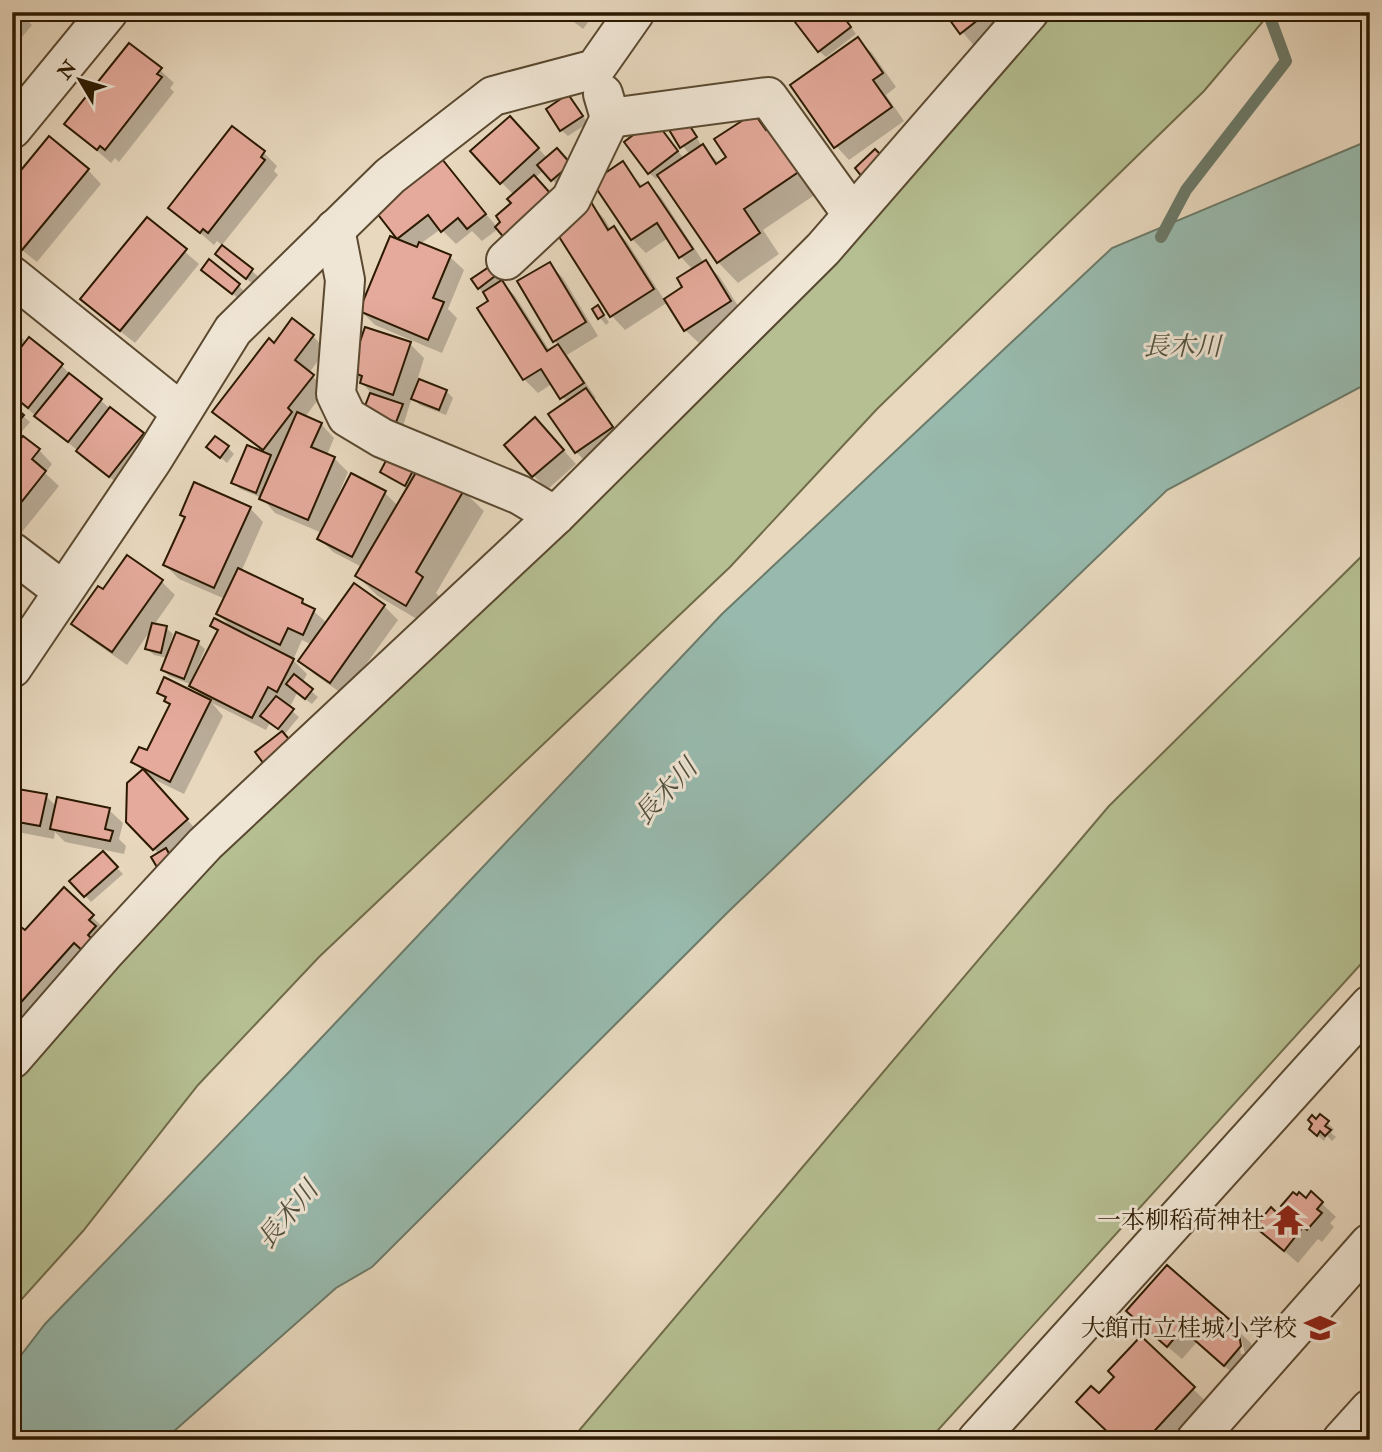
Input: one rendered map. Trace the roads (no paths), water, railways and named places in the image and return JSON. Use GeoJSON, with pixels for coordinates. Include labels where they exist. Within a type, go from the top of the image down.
{"type":"FeatureCollection","features":[{"type":"Feature","properties":{"kind":"street"},"geometry":{"type":"LineString","coordinates":[[12,129],[108,12]]}},
{"type":"Feature","properties":{"kind":"street"},"geometry":{"type":"LineString","coordinates":[[12,667],[153,459],[233,330],[390,176],[493,96],[595,69],[635,12]]}},
{"type":"Feature","properties":{"kind":"street"},"geometry":{"type":"LineString","coordinates":[[12,1059],[105,952],[205,844],[555,516],[823,249],[1029,12]]}},
{"type":"Feature","properties":{"kind":"street"},"geometry":{"type":"LineString","coordinates":[[506,260],[571,199],[610,118],[595,69]]}},
{"type":"Feature","properties":{"kind":"street"},"geometry":{"type":"LineString","coordinates":[[610,118],[768,97],[852,214]]}},
{"type":"Feature","properties":{"kind":"street"},"geometry":{"type":"LineString","coordinates":[[335,229],[345,280],[336,394],[347,417],[382,438],[520,495],[555,516]]}},
{"type":"Feature","properties":{"kind":"street"},"geometry":{"type":"LineString","coordinates":[[12,276],[181,412]]}},
{"type":"Feature","properties":{"kind":"street"},"geometry":{"type":"LineString","coordinates":[[12,552],[63,591]]}},
{"type":"Feature","properties":{"kind":"street"},"geometry":{"type":"LineString","coordinates":[[977,1440],[1370,1005]]}},
{"type":"Feature","properties":{"kind":"street"},"geometry":{"type":"LineString","coordinates":[[1196,1440],[1370,1243]]}},
{"type":"Feature","properties":{"kind":"street"},"geometry":{"type":"LineString","coordinates":[[1342,1440],[1370,1409]]}},
{"type":"Feature","properties":{"kind":"water","name":"長木川"},"geometry":{"type":"Polygon","coordinates":[[[1370,140],[1370,382],[1167,490],[729,911],[372,1267],[336,1288],[164,1440],[12,1440],[12,1367],[45,1324],[290,1071],[722,614],[1112,248],[1370,140]]]}},
{"type":"Feature","properties":{"kind":"waterway"},"geometry":{"type":"LineString","coordinates":[[1161,237],[1186,190],[1286,61],[1268,12]]}},
{"type":"Feature","properties":{"kind":"place","name":"一本柳稻荷神社"},"geometry":{"type":"Point","coordinates":[1288,1220]}},
{"type":"Feature","properties":{"kind":"place","name":"大館市立桂城小学校"},"geometry":{"type":"Point","coordinates":[1320,1328]}}]}
